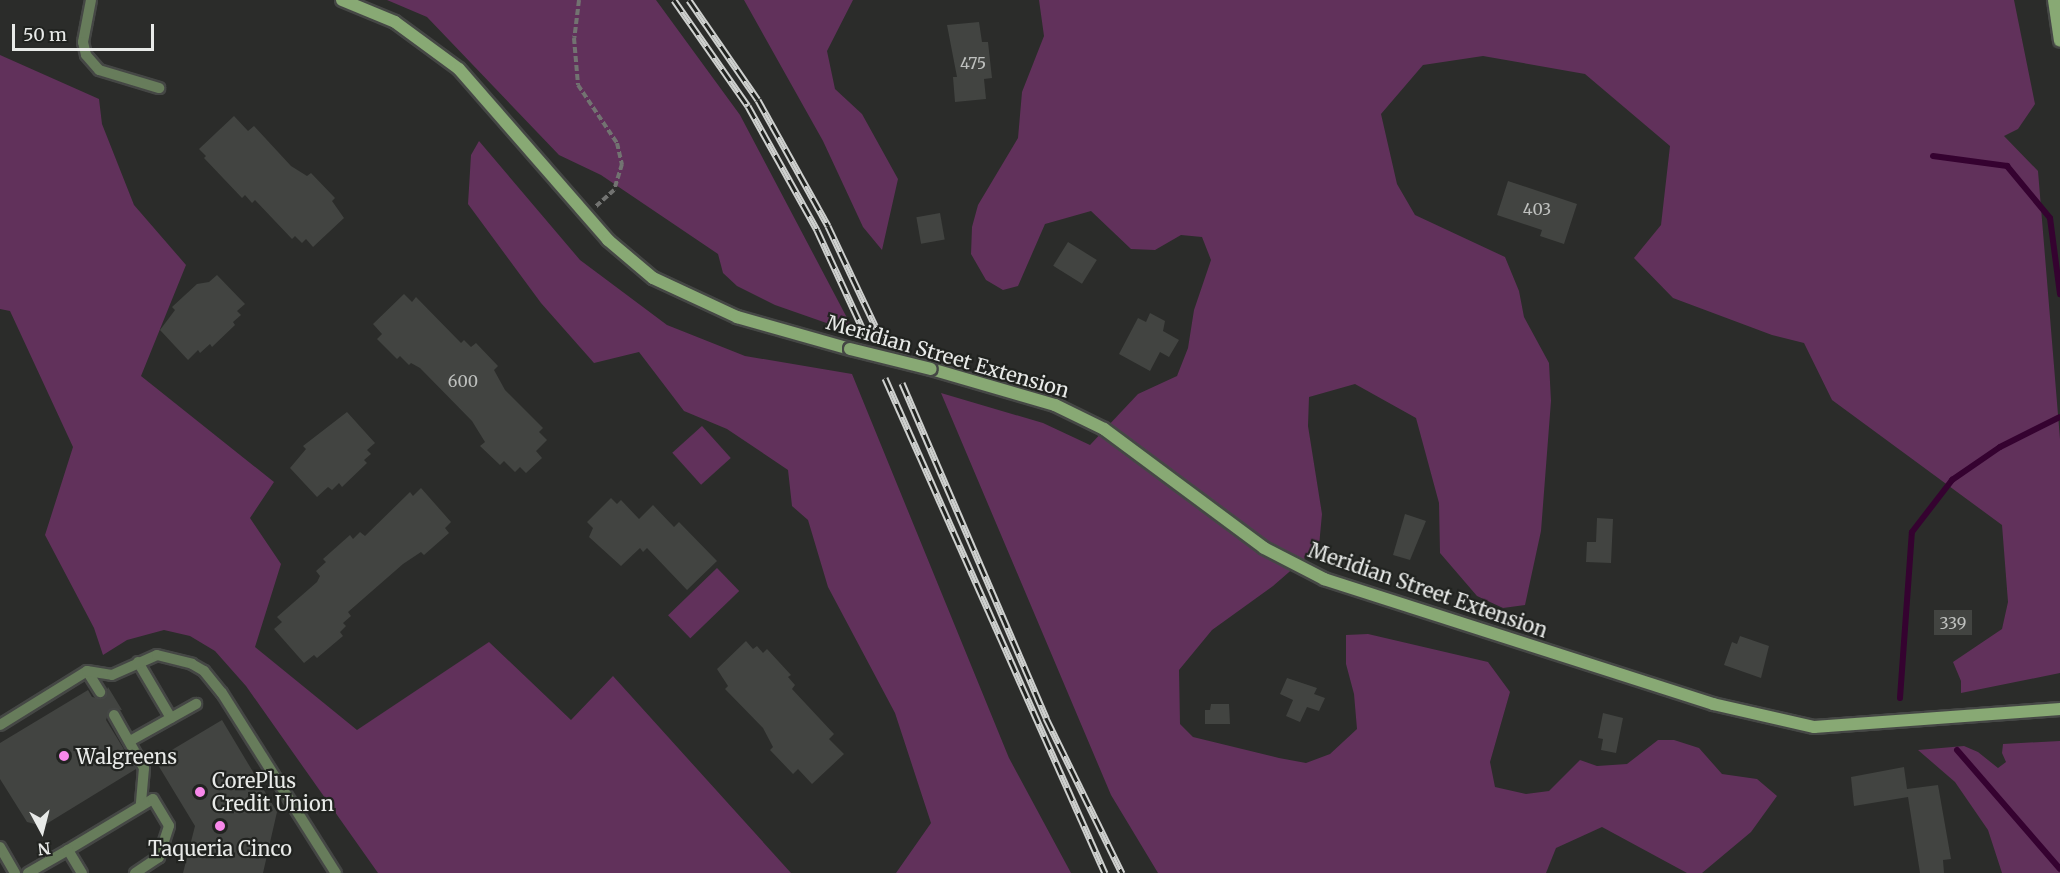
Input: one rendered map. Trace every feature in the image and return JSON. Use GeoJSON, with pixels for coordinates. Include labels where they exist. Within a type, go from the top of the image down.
{"type":"FeatureCollection","features":[{"type":"Feature","properties":{"kind":"street","name":"Meridian Street Extension"},"geometry":{"type":"LineString","coordinates":[[342,0],[394,22],[459,69],[624,257],[675,291],[737,317],[1049,403],[1104,429],[1264,548],[1324,579],[1722,706],[1784,723],[1826,727],[2060,709]]}},
{"type":"Feature","properties":{"kind":"street"},"geometry":{"type":"LineString","coordinates":[[2054,0],[2060,40]]}},
{"type":"Feature","properties":{"kind":"lane"},"geometry":{"type":"LineString","coordinates":[[91,0],[82,42],[86,55],[99,70],[159,88]]}},
{"type":"Feature","properties":{"kind":"lane"},"geometry":{"type":"LineString","coordinates":[[0,724],[87,670],[112,675],[157,655],[170,656],[204,671],[222,693],[336,873]]}},
{"type":"Feature","properties":{"kind":"lane"},"geometry":{"type":"LineString","coordinates":[[138,662],[171,718]]}},
{"type":"Feature","properties":{"kind":"lane"},"geometry":{"type":"LineString","coordinates":[[87,670],[100,693]]}},
{"type":"Feature","properties":{"kind":"lane"},"geometry":{"type":"LineString","coordinates":[[130,741],[196,704]]}},
{"type":"Feature","properties":{"kind":"lane"},"geometry":{"type":"LineString","coordinates":[[114,715],[144,768],[141,806]]}},
{"type":"Feature","properties":{"kind":"lane"},"geometry":{"type":"LineString","coordinates":[[28,873],[153,799],[169,826],[159,857],[135,873]]}},
{"type":"Feature","properties":{"kind":"lane"},"geometry":{"type":"LineString","coordinates":[[0,847],[15,873]]}},
{"type":"Feature","properties":{"kind":"lane"},"geometry":{"type":"LineString","coordinates":[[68,850],[82,873]]}},
{"type":"Feature","properties":{"kind":"path"},"geometry":{"type":"LineString","coordinates":[[579,0],[574,38],[578,85],[616,143],[622,164],[614,190],[585,215]]}},
{"type":"Feature","properties":{"kind":"shaded area"},"geometry":{"type":"Polygon","coordinates":[[[387,0],[656,0],[740,115],[855,333],[775,305],[737,286],[723,273],[718,254],[601,175],[559,155],[427,17],[387,0]]]}},
{"type":"Feature","properties":{"kind":"shaded area"},"geometry":{"type":"Polygon","coordinates":[[[744,0],[853,0],[827,51],[835,89],[862,114],[898,179],[882,250],[863,227],[823,141],[744,0]]]}},
{"type":"Feature","properties":{"kind":"shaded area"},"geometry":{"type":"Polygon","coordinates":[[[1039,0],[2014,0],[2035,104],[2018,129],[2004,136],[2038,171],[2060,439],[2060,673],[1961,693],[1961,681],[1953,662],[2002,629],[2008,602],[2002,525],[1832,400],[1804,343],[1772,335],[1673,298],[1634,258],[1661,225],[1670,146],[1585,74],[1483,56],[1423,65],[1381,114],[1397,184],[1415,215],[1505,257],[1519,291],[1524,317],[1549,363],[1551,401],[1541,531],[1525,605],[1503,608],[1477,596],[1440,553],[1439,503],[1416,418],[1355,384],[1309,397],[1308,426],[1322,514],[1319,546],[1273,586],[1212,630],[1179,670],[1180,724],[1193,737],[1279,758],[1306,763],[1330,754],[1357,729],[1354,694],[1346,664],[1346,635],[1368,634],[1488,662],[1510,692],[1490,762],[1495,787],[1526,794],[1549,791],[1580,760],[1597,766],[1627,764],[1658,740],[1674,740],[1699,748],[1722,774],[1757,779],[1777,796],[1751,832],[1702,873],[1687,873],[1602,827],[1556,848],[1546,873],[1158,873],[1111,795],[941,393],[1043,423],[1090,445],[1138,394],[1177,376],[1188,348],[1194,310],[1211,260],[1202,237],[1181,235],[1155,250],[1131,249],[1091,211],[1045,224],[1018,286],[1003,290],[986,280],[971,254],[972,227],[978,205],[1018,138],[1022,92],[1044,36],[1039,0]]]}},
{"type":"Feature","properties":{"kind":"shaded area"},"geometry":{"type":"Polygon","coordinates":[[[0,55],[99,99],[102,124],[134,205],[186,265],[141,376],[274,482],[250,518],[281,564],[255,647],[357,730],[489,642],[571,720],[613,676],[791,873],[378,873],[246,686],[215,651],[190,636],[164,630],[127,640],[103,655],[94,628],[45,535],[73,447],[10,311],[0,309],[0,55]]]}},
{"type":"Feature","properties":{"kind":"shaded area"},"geometry":{"type":"Polygon","coordinates":[[[479,141],[580,260],[667,325],[745,356],[852,374],[1009,758],[1071,873],[896,873],[931,823],[895,713],[828,587],[808,520],[792,506],[788,470],[727,429],[684,411],[639,352],[594,363],[541,303],[468,204],[471,155],[479,141]]]}},
{"type":"Feature","properties":{"kind":"shaded area"},"geometry":{"type":"Polygon","coordinates":[[[702,426],[731,458],[701,485],[672,453],[702,426]]]}},
{"type":"Feature","properties":{"kind":"shaded area"},"geometry":{"type":"Polygon","coordinates":[[[717,568],[739,591],[690,638],[668,615],[717,568]]]}},
{"type":"Feature","properties":{"kind":"shaded area"},"geometry":{"type":"Polygon","coordinates":[[[2060,741],[2060,873],[2002,873],[1988,830],[1955,782],[1918,750],[1964,746],[1978,752],[1998,768],[2006,762],[2002,753],[2003,744],[2060,741]]]}},
{"type":"Feature","properties":{"kind":"building"},"geometry":{"type":"Polygon","coordinates":[[[979,22],[982,42],[988,42],[992,78],[984,79],[986,99],[955,102],[953,77],[957,77],[947,25],[979,22]]]}},
{"type":"Feature","properties":{"kind":"building"},"geometry":{"type":"Polygon","coordinates":[[[234,116],[248,131],[254,126],[291,166],[307,176],[311,173],[335,198],[332,201],[344,218],[313,247],[306,239],[302,243],[295,236],[292,239],[255,200],[252,203],[245,195],[242,198],[204,158],[206,156],[199,149],[234,116]]]}},
{"type":"Feature","properties":{"kind":"building"},"geometry":{"type":"Polygon","coordinates":[[[1508,181],[1577,204],[1564,244],[1540,236],[1542,230],[1497,215],[1508,181]]]}},
{"type":"Feature","properties":{"kind":"building"},"geometry":{"type":"Polygon","coordinates":[[[940,213],[945,240],[921,244],[916,217],[940,213]]]}},
{"type":"Feature","properties":{"kind":"building"},"geometry":{"type":"Polygon","coordinates":[[[1068,242],[1097,260],[1082,284],[1053,266],[1068,242]]]}},
{"type":"Feature","properties":{"kind":"building"},"geometry":{"type":"Polygon","coordinates":[[[217,275],[245,304],[237,311],[241,315],[233,322],[235,325],[212,347],[210,344],[200,353],[198,350],[188,360],[160,330],[175,310],[172,307],[197,284],[209,282],[217,275]]]}},
{"type":"Feature","properties":{"kind":"building"},"geometry":{"type":"Polygon","coordinates":[[[404,294],[412,302],[416,297],[461,343],[464,340],[471,347],[476,343],[498,366],[494,370],[505,390],[543,428],[539,432],[547,440],[536,451],[542,458],[526,473],[520,467],[515,472],[504,461],[500,465],[480,446],[485,442],[472,421],[420,368],[411,363],[409,365],[400,356],[397,359],[377,339],[382,334],[373,324],[404,294]]]}},
{"type":"Feature","properties":{"kind":"building"},"geometry":{"type":"Polygon","coordinates":[[[1150,313],[1165,321],[1163,331],[1179,340],[1169,357],[1160,352],[1150,371],[1119,354],[1138,318],[1146,322],[1150,313]]]}},
{"type":"Feature","properties":{"kind":"building"},"geometry":{"type":"Polygon","coordinates":[[[347,412],[375,443],[367,450],[371,454],[364,460],[367,463],[342,487],[339,483],[332,490],[328,487],[317,497],[290,468],[306,449],[303,446],[347,412]]]}},
{"type":"Feature","properties":{"kind":"building"},"geometry":{"type":"Polygon","coordinates":[[[421,488],[451,522],[445,528],[449,533],[424,555],[421,552],[403,564],[348,612],[351,616],[343,623],[346,626],[340,632],[343,636],[317,658],[314,655],[304,663],[274,629],[282,622],[277,617],[317,582],[320,576],[316,571],[326,562],[323,559],[350,535],[353,539],[360,532],[365,536],[410,492],[413,496],[421,488]]]}},
{"type":"Feature","properties":{"kind":"building"},"geometry":{"type":"Polygon","coordinates":[[[611,498],[617,504],[621,500],[639,519],[653,505],[674,527],[679,522],[717,561],[687,590],[647,548],[643,552],[640,548],[621,566],[589,537],[593,528],[587,522],[611,498]]]}},
{"type":"Feature","properties":{"kind":"building"},"geometry":{"type":"Polygon","coordinates":[[[1405,514],[1426,521],[1410,560],[1393,555],[1405,514]]]}},
{"type":"Feature","properties":{"kind":"building"},"geometry":{"type":"Polygon","coordinates":[[[1597,518],[1613,519],[1611,563],[1586,562],[1587,542],[1596,542],[1597,518]]]}},
{"type":"Feature","properties":{"kind":"building"},"geometry":{"type":"Polygon","coordinates":[[[1934,610],[1972,610],[1972,635],[1934,635],[1934,610]]]}},
{"type":"Feature","properties":{"kind":"building"},"geometry":{"type":"Polygon","coordinates":[[[1740,636],[1769,646],[1761,678],[1724,665],[1732,642],[1737,644],[1740,636]]]}},
{"type":"Feature","properties":{"kind":"building"},"geometry":{"type":"Polygon","coordinates":[[[746,641],[753,649],[757,646],[763,653],[767,649],[791,675],[788,677],[795,685],[792,689],[834,734],[829,739],[844,754],[812,784],[798,769],[793,774],[770,750],[773,747],[763,728],[725,689],[728,686],[717,669],[746,641]]]}},
{"type":"Feature","properties":{"kind":"building"},"geometry":{"type":"Polygon","coordinates":[[[1287,678],[1317,688],[1314,694],[1325,698],[1319,711],[1307,707],[1300,722],[1286,716],[1293,700],[1280,694],[1287,678]]]}},
{"type":"Feature","properties":{"kind":"building","name":"Walgreens"},"geometry":{"type":"Polygon","coordinates":[[[108,687],[122,710],[110,709],[106,720],[136,769],[43,826],[27,822],[0,779],[0,743],[88,690],[92,697],[103,699],[108,687]]]}},
{"type":"Feature","properties":{"kind":"building"},"geometry":{"type":"Polygon","coordinates":[[[1211,704],[1229,704],[1230,724],[1205,724],[1205,710],[1210,710],[1211,704]]]}},
{"type":"Feature","properties":{"kind":"building"},"geometry":{"type":"Polygon","coordinates":[[[1603,713],[1623,718],[1616,753],[1601,750],[1603,739],[1598,738],[1603,713]]]}},
{"type":"Feature","properties":{"kind":"building"},"geometry":{"type":"Polygon","coordinates":[[[222,720],[277,812],[263,873],[183,873],[195,826],[155,760],[222,720]]]}},
{"type":"Feature","properties":{"kind":"building"},"geometry":{"type":"Polygon","coordinates":[[[1904,767],[1907,789],[1938,785],[1951,859],[1943,860],[1944,873],[1920,873],[1908,797],[1854,806],[1851,777],[1904,767]]]}},
{"type":"Feature","properties":{"kind":"waterway"},"geometry":{"type":"LineString","coordinates":[[1933,156],[2007,166],[2050,218],[2060,294]]}},
{"type":"Feature","properties":{"kind":"waterway"},"geometry":{"type":"LineString","coordinates":[[1900,698],[1912,532],[1952,480],[2000,447],[2060,417]]}},
{"type":"Feature","properties":{"kind":"waterway"},"geometry":{"type":"LineString","coordinates":[[1957,750],[2060,869]]}},
{"type":"Feature","properties":{"kind":"railway"},"geometry":{"type":"LineString","coordinates":[[674,0],[748,106],[817,230],[866,336]]}},
{"type":"Feature","properties":{"kind":"railway"},"geometry":{"type":"LineString","coordinates":[[689,0],[758,100],[828,226],[882,340]]}},
{"type":"Feature","properties":{"kind":"railway"},"geometry":{"type":"LineString","coordinates":[[885,378],[1105,873]]}},
{"type":"Feature","properties":{"kind":"railway"},"geometry":{"type":"LineString","coordinates":[[902,383],[1046,718],[1122,873]]}},
{"type":"Feature","properties":{"kind":"place","name":"Walgreens"},"geometry":{"type":"Point","coordinates":[64,756]}},
{"type":"Feature","properties":{"kind":"place","name":"CorePlus Credit Union"},"geometry":{"type":"Point","coordinates":[200,792]}},
{"type":"Feature","properties":{"kind":"place","name":"Taqueria Cinco"},"geometry":{"type":"Point","coordinates":[220,826]}}]}
